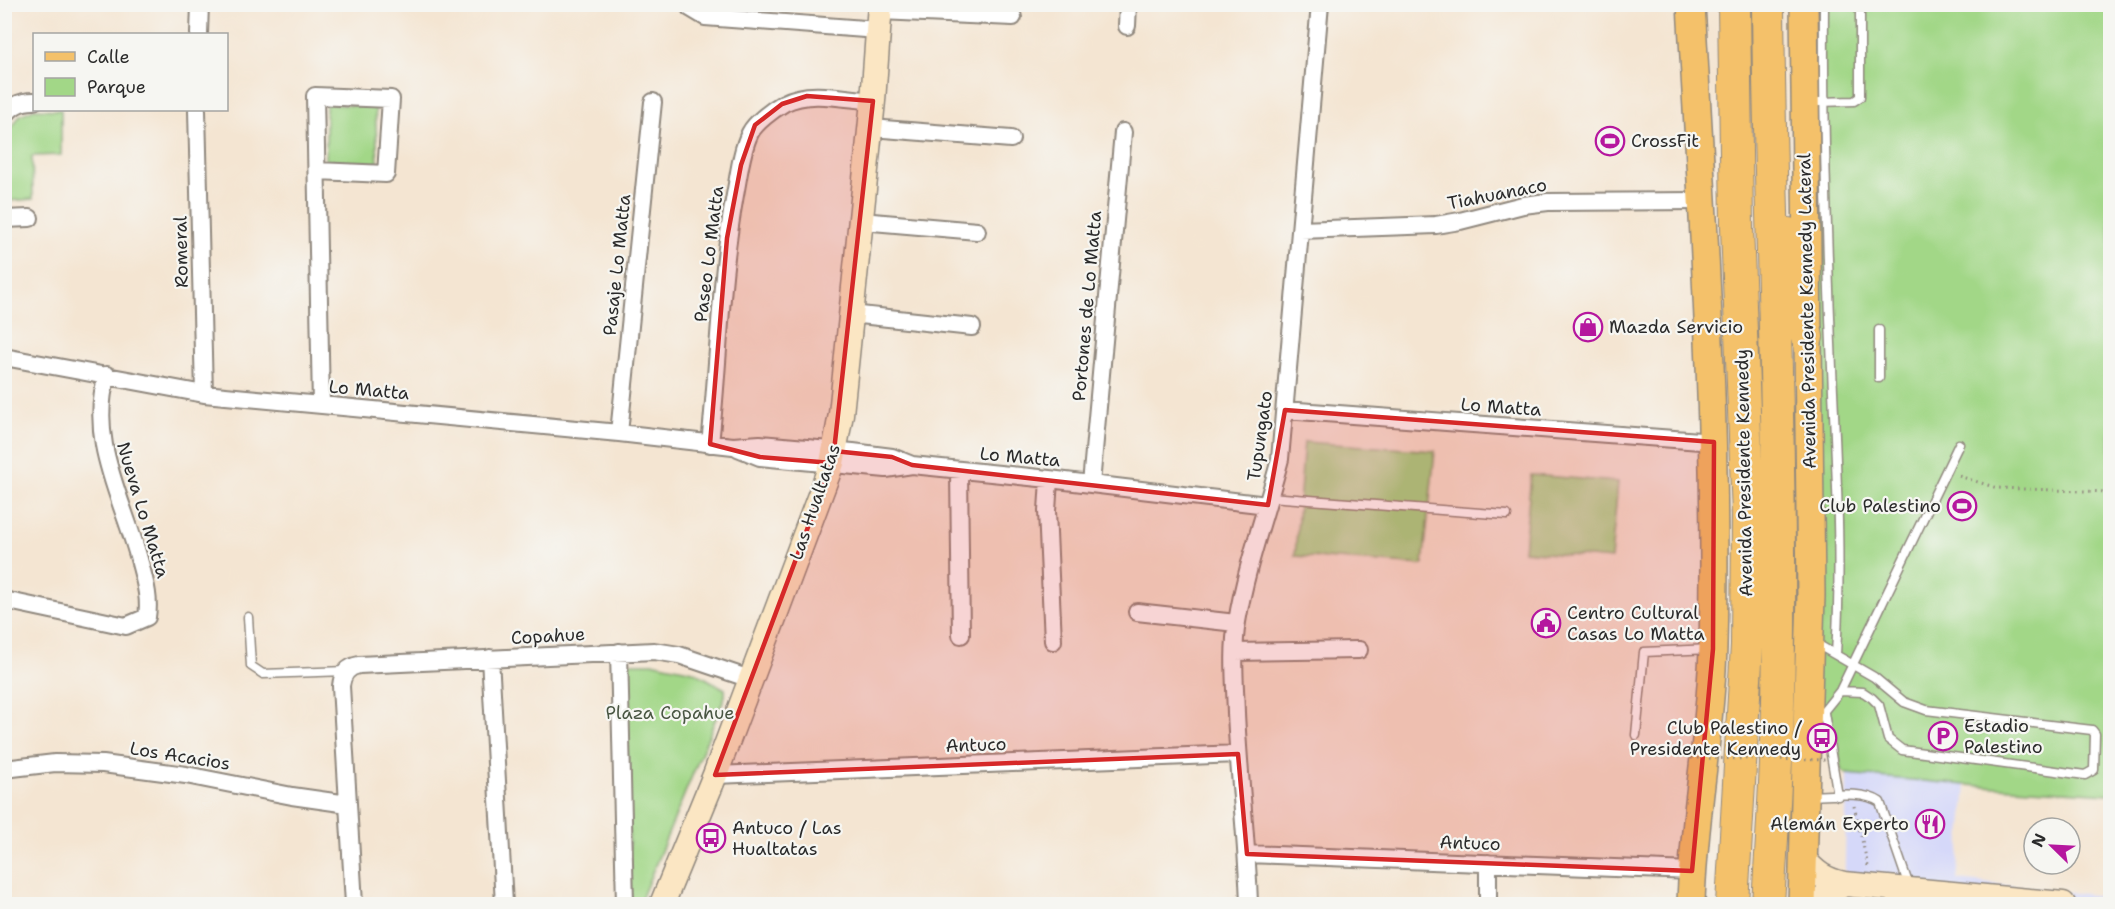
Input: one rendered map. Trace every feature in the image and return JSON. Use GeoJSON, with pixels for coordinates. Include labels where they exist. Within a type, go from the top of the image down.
{"type":"FeatureCollection","features":[{"type":"Feature","properties":{"kind":"highway","name":"Avenida Presidente Kennedy"},"geometry":{"type":"LineString","coordinates":[[1731,899],[1747,645],[1748,515],[1737,227],[1734,4]]}},
{"type":"Feature","properties":{"kind":"highway","name":"Avenida Presidente Kennedy"},"geometry":{"type":"LineString","coordinates":[[1768,4],[1769,120],[1776,330],[1779,609],[1778,701],[1768,904]]}},
{"type":"Feature","properties":{"kind":"highway"},"geometry":{"type":"LineString","coordinates":[[1769,120],[1807,337]]}},
{"type":"Feature","properties":{"kind":"main road"},"geometry":{"type":"LineString","coordinates":[[1691,4],[1714,442],[1713,649],[1709,717],[1692,871],[1691,904]]}},
{"type":"Feature","properties":{"kind":"main road","name":"Avenida Presidente Kennedy Lateral"},"geometry":{"type":"LineString","coordinates":[[1802,904],[1805,796],[1816,721],[1810,640],[1807,337],[1814,102],[1804,4]]}},
{"type":"Feature","properties":{"kind":"street"},"geometry":{"type":"LineString","coordinates":[[199,33],[200,4]]}},
{"type":"Feature","properties":{"kind":"street"},"geometry":{"type":"LineString","coordinates":[[1127,26],[1128,4]]}},
{"type":"Feature","properties":{"kind":"street"},"geometry":{"type":"LineString","coordinates":[[1314,4],[1320,5]]}},
{"type":"Feature","properties":{"kind":"street","name":"Tupungato"},"geometry":{"type":"LineString","coordinates":[[1249,904],[1234,675],[1236,623],[1251,557],[1280,459],[1320,5]]}},
{"type":"Feature","properties":{"kind":"street"},"geometry":{"type":"LineString","coordinates":[[689,6],[705,17],[879,15],[1012,17]]}},
{"type":"Feature","properties":{"kind":"street","name":"Las Hualtatas"},"geometry":{"type":"LineString","coordinates":[[662,904],[715,775],[833,457],[841,414],[871,128],[879,15]]}},
{"type":"Feature","properties":{"kind":"street"},"geometry":{"type":"LineString","coordinates":[[317,171],[386,174],[391,99],[315,96],[321,405]]}},
{"type":"Feature","properties":{"kind":"street","name":"Paseo Lo Matta"},"geometry":{"type":"LineString","coordinates":[[710,444],[717,382],[727,238],[749,135],[755,125],[782,104],[794,99],[807,96],[873,101]]}},
{"type":"Feature","properties":{"kind":"street"},"geometry":{"type":"LineString","coordinates":[[4,118],[9,110],[20,104],[33,101]]}},
{"type":"Feature","properties":{"kind":"street","name":"Pasaje Lo Matta"},"geometry":{"type":"LineString","coordinates":[[619,433],[653,102]]}},
{"type":"Feature","properties":{"kind":"street","name":"Romeral"},"geometry":{"type":"LineString","coordinates":[[197,111],[204,394]]}},
{"type":"Feature","properties":{"kind":"street"},"geometry":{"type":"LineString","coordinates":[[871,128],[1011,139]]}},
{"type":"Feature","properties":{"kind":"street","name":"Portones de Lo Matta"},"geometry":{"type":"LineString","coordinates":[[1091,484],[1123,132]]}},
{"type":"Feature","properties":{"kind":"street","name":"Tiahuanaco"},"geometry":{"type":"LineString","coordinates":[[1300,230],[1436,225],[1523,205],[1548,202],[1702,201]]}},
{"type":"Feature","properties":{"kind":"street"},"geometry":{"type":"LineString","coordinates":[[4,219],[30,218]]}},
{"type":"Feature","properties":{"kind":"street"},"geometry":{"type":"LineString","coordinates":[[861,221],[977,231]]}},
{"type":"Feature","properties":{"kind":"street"},"geometry":{"type":"LineString","coordinates":[[851,314],[972,327]]}},
{"type":"Feature","properties":{"kind":"street","name":"Lo Matta"},"geometry":{"type":"LineString","coordinates":[[4,357],[204,394],[619,433],[710,444],[733,446],[760,444],[833,457],[892,457],[912,465],[959,471],[1268,501]]}},
{"type":"Feature","properties":{"kind":"street","name":"Nueva Lo Matta"},"geometry":{"type":"LineString","coordinates":[[4,600],[126,626],[147,617],[150,602],[102,439],[101,401],[107,375]]}},
{"type":"Feature","properties":{"kind":"street","name":"Lo Matta"},"geometry":{"type":"LineString","coordinates":[[1285,410],[1714,442]]}},
{"type":"Feature","properties":{"kind":"street"},"geometry":{"type":"LineString","coordinates":[[959,471],[961,635]]}},
{"type":"Feature","properties":{"kind":"street"},"geometry":{"type":"LineString","coordinates":[[1049,478],[1047,511],[1053,641]]}},
{"type":"Feature","properties":{"kind":"street"},"geometry":{"type":"LineString","coordinates":[[1137,612],[1236,623]]}},
{"type":"Feature","properties":{"kind":"street"},"geometry":{"type":"LineString","coordinates":[[1235,652],[1359,650]]}},
{"type":"Feature","properties":{"kind":"street","name":"Copahue"},"geometry":{"type":"LineString","coordinates":[[346,671],[358,665],[654,651],[679,654],[750,680]]}},
{"type":"Feature","properties":{"kind":"street"},"geometry":{"type":"LineString","coordinates":[[619,652],[626,904]]}},
{"type":"Feature","properties":{"kind":"street"},"geometry":{"type":"LineString","coordinates":[[490,658],[504,904]]}},
{"type":"Feature","properties":{"kind":"street"},"geometry":{"type":"LineString","coordinates":[[346,671],[342,686],[354,904]]}},
{"type":"Feature","properties":{"kind":"street","name":"Antuco"},"geometry":{"type":"LineString","coordinates":[[715,775],[1238,754]]}},
{"type":"Feature","properties":{"kind":"street","name":"Los Acacios"},"geometry":{"type":"LineString","coordinates":[[4,769],[55,762],[103,764],[186,775],[292,796],[348,804]]}},
{"type":"Feature","properties":{"kind":"street","name":"Antuco"},"geometry":{"type":"LineString","coordinates":[[1247,854],[1692,871]]}},
{"type":"Feature","properties":{"kind":"street"},"geometry":{"type":"LineString","coordinates":[[1803,858],[1814,872],[1828,880],[1844,884],[2063,904]]}},
{"type":"Feature","properties":{"kind":"street"},"geometry":{"type":"LineString","coordinates":[[1488,863],[1488,904]]}},
{"type":"Feature","properties":{"kind":"street"},"geometry":{"type":"LineString","coordinates":[[1818,904],[1826,895],[1844,884]]}},
{"type":"Feature","properties":{"kind":"lane"},"geometry":{"type":"LineString","coordinates":[[1824,4],[1814,102],[1827,232],[1836,477],[1838,612],[1836,654]]}},
{"type":"Feature","properties":{"kind":"lane"},"geometry":{"type":"LineString","coordinates":[[1814,102],[1854,101],[1860,97],[1860,4]]}},
{"type":"Feature","properties":{"kind":"lane"},"geometry":{"type":"LineString","coordinates":[[1879,330],[1879,378]]}},
{"type":"Feature","properties":{"kind":"lane"},"geometry":{"type":"LineString","coordinates":[[1838,796],[1816,721],[1840,691],[1959,444]]}},
{"type":"Feature","properties":{"kind":"lane"},"geometry":{"type":"LineString","coordinates":[[1268,501],[1507,515]]}},
{"type":"Feature","properties":{"kind":"lane"},"geometry":{"type":"LineString","coordinates":[[248,617],[251,666],[263,674],[346,671]]}},
{"type":"Feature","properties":{"kind":"lane"},"geometry":{"type":"LineString","coordinates":[[1810,640],[1874,676],[1904,702],[1926,710],[2092,730],[2095,734],[2094,770],[2085,775],[1902,750],[1888,739],[1879,705],[1872,698],[1863,692],[1840,691]]}},
{"type":"Feature","properties":{"kind":"lane"},"geometry":{"type":"LineString","coordinates":[[1636,735],[1644,652],[1713,649]]}},
{"type":"Feature","properties":{"kind":"lane"},"geometry":{"type":"LineString","coordinates":[[1805,796],[1873,798],[1883,807],[1910,891]]}},
{"type":"Feature","properties":{"kind":"path"},"geometry":{"type":"LineString","coordinates":[[1946,472],[1997,488],[2110,492]]}},
{"type":"Feature","properties":{"kind":"path"},"geometry":{"type":"LineString","coordinates":[[1691,758],[1828,760]]}},
{"type":"Feature","properties":{"kind":"path"},"geometry":{"type":"LineString","coordinates":[[1852,796],[1870,877],[1870,887]]}},
{"type":"Feature","properties":{"kind":"highlighted area"},"geometry":{"type":"Polygon","coordinates":[[[807,96],[873,101],[834,451],[892,457],[912,465],[1268,505],[1285,410],[1714,442],[1713,649],[1692,871],[1247,854],[1238,754],[715,775],[832,463],[760,457],[710,444],[727,238],[741,165],[755,125],[782,104],[807,96]]]}},
{"type":"Feature","properties":{"kind":"shaded area"},"geometry":{"type":"Polygon","coordinates":[[[1847,774],[1966,785],[1957,880],[2110,897],[2110,904],[1844,904],[1847,774]]]}},
{"type":"Feature","properties":{"kind":"green space","name":"Club Palestino"},"geometry":{"type":"Polygon","coordinates":[[[1812,5],[2110,5],[2110,794],[1966,785],[1847,774],[1841,770],[1836,732],[1810,732],[1812,5]]]}},
{"type":"Feature","properties":{"kind":"green space"},"geometry":{"type":"Polygon","coordinates":[[[326,104],[375,107],[378,163],[326,161],[326,104]]]}},
{"type":"Feature","properties":{"kind":"green space"},"geometry":{"type":"Polygon","coordinates":[[[33,109],[61,111],[61,155],[32,156],[33,199],[8,201],[6,137],[20,115],[33,109]]]}},
{"type":"Feature","properties":{"kind":"green space"},"geometry":{"type":"Polygon","coordinates":[[[1304,442],[1435,451],[1423,565],[1295,556],[1304,442]]]}},
{"type":"Feature","properties":{"kind":"green space"},"geometry":{"type":"Polygon","coordinates":[[[1531,475],[1618,482],[1611,559],[1524,551],[1531,475]]]}},
{"type":"Feature","properties":{"kind":"green space","name":"Plaza Copahue"},"geometry":{"type":"Polygon","coordinates":[[[624,663],[656,663],[693,671],[725,689],[725,696],[640,902],[631,904],[624,663]]]}},
{"type":"Feature","properties":{"kind":"place","name":"CrossFit"},"geometry":{"type":"Point","coordinates":[1610,141]}},
{"type":"Feature","properties":{"kind":"place","name":"Mazda Servicio"},"geometry":{"type":"Point","coordinates":[1588,327]}},
{"type":"Feature","properties":{"kind":"place","name":"Club Palestino"},"geometry":{"type":"Point","coordinates":[1962,506]}},
{"type":"Feature","properties":{"kind":"place","name":"Centro Cultural Casas Lo Matta"},"geometry":{"type":"Point","coordinates":[1546,623]}},
{"type":"Feature","properties":{"kind":"place","name":"Estadio Palestino"},"geometry":{"type":"Point","coordinates":[1943,736]}},
{"type":"Feature","properties":{"kind":"place","name":"Club Palestino / Presidente Kennedy"},"geometry":{"type":"Point","coordinates":[1822,738]}},
{"type":"Feature","properties":{"kind":"place","name":"Alemán Experto"},"geometry":{"type":"Point","coordinates":[1930,824]}},
{"type":"Feature","properties":{"kind":"place","name":"Antuco / Las Hualtatas"},"geometry":{"type":"Point","coordinates":[711,838]}}]}
